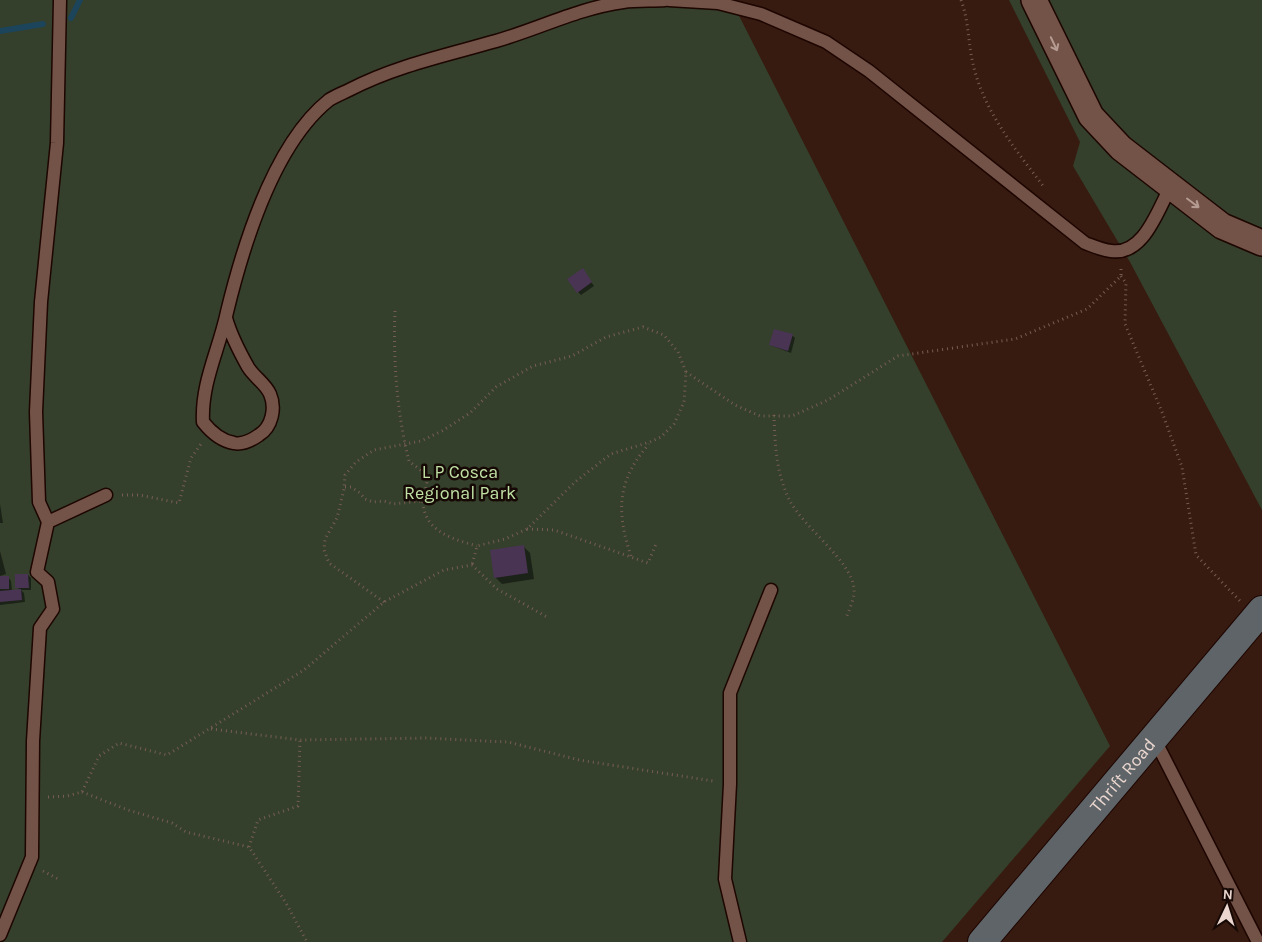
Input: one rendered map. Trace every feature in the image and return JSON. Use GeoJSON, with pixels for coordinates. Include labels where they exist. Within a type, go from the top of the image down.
{"type":"FeatureCollection","features":[{"type":"Feature","properties":{"kind":"street"},"geometry":{"type":"LineString","coordinates":[[1034,0],[1091,116],[1122,148],[1222,226],[1262,243]]}},
{"type":"Feature","properties":{"kind":"street","name":"Thrift Road"},"geometry":{"type":"LineString","coordinates":[[982,942],[1259,614]]}},
{"type":"Feature","properties":{"kind":"lane"},"geometry":{"type":"LineString","coordinates":[[0,934],[32,857],[33,741],[40,628],[53,609],[48,582],[37,572],[48,522],[39,502],[36,412],[41,302],[56,143],[60,0]]}},
{"type":"Feature","properties":{"kind":"lane"},"geometry":{"type":"LineString","coordinates":[[226,318],[231,335],[250,370],[270,394],[273,408],[271,423],[261,434],[248,442],[235,444],[221,439],[211,432],[203,422],[202,406],[207,377],[254,219],[274,175],[304,126],[330,100],[362,83],[400,68],[499,40],[573,15],[622,2],[664,0]]}},
{"type":"Feature","properties":{"kind":"lane"},"geometry":{"type":"LineString","coordinates":[[669,0],[718,4],[761,14],[826,42],[869,71],[1084,243],[1112,252],[1122,250],[1140,241],[1150,228],[1171,186]]}},
{"type":"Feature","properties":{"kind":"lane"},"geometry":{"type":"LineString","coordinates":[[48,522],[106,495]]}},
{"type":"Feature","properties":{"kind":"lane"},"geometry":{"type":"LineString","coordinates":[[740,942],[725,879],[730,784],[730,693],[771,590]]}},
{"type":"Feature","properties":{"kind":"lane"},"geometry":{"type":"LineString","coordinates":[[1154,738],[1258,942]]}},
{"type":"Feature","properties":{"kind":"path"},"geometry":{"type":"LineString","coordinates":[[961,0],[969,30],[974,65],[990,110],[1046,190]]}},
{"type":"Feature","properties":{"kind":"path"},"geometry":{"type":"LineString","coordinates":[[1122,250],[1121,276],[1126,283],[1125,324],[1162,412],[1182,467],[1196,555],[1259,614]]}},
{"type":"Feature","properties":{"kind":"path"},"geometry":{"type":"LineString","coordinates":[[686,372],[735,405],[760,416],[792,416],[828,400],[898,356],[1015,339],[1087,308],[1121,276]]}},
{"type":"Feature","properties":{"kind":"path"},"geometry":{"type":"LineString","coordinates":[[384,602],[329,563],[324,550],[325,538],[337,518],[345,475],[356,462],[374,450],[407,444],[421,441],[442,431],[470,413],[496,387],[533,366],[572,356],[606,338],[643,327],[664,335],[678,352],[686,372],[684,402],[674,424],[661,437],[611,454],[575,482],[527,529],[505,539],[477,546],[453,540],[432,527],[425,514],[423,501],[427,481],[426,474],[409,462],[407,444],[397,392],[394,342],[395,311]]}},
{"type":"Feature","properties":{"kind":"path"},"geometry":{"type":"LineString","coordinates":[[774,415],[775,457],[790,501],[818,537],[850,571],[854,590],[846,618]]}},
{"type":"Feature","properties":{"kind":"path"},"geometry":{"type":"LineString","coordinates":[[139,495],[179,502],[190,458],[211,432]]}},
{"type":"Feature","properties":{"kind":"path"},"geometry":{"type":"LineString","coordinates":[[631,557],[622,528],[622,495],[634,462],[650,442]]}},
{"type":"Feature","properties":{"kind":"path"},"geometry":{"type":"LineString","coordinates":[[344,487],[352,488],[365,499],[374,502],[384,501],[393,504],[423,501]]}},
{"type":"Feature","properties":{"kind":"path"},"geometry":{"type":"LineString","coordinates":[[527,529],[554,530],[648,562],[656,544]]}},
{"type":"Feature","properties":{"kind":"path"},"geometry":{"type":"LineString","coordinates":[[472,565],[477,546]]}},
{"type":"Feature","properties":{"kind":"path"},"geometry":{"type":"LineString","coordinates":[[82,792],[98,756],[119,743],[167,755],[304,670],[384,602],[444,570],[472,565]]}},
{"type":"Feature","properties":{"kind":"path"},"geometry":{"type":"LineString","coordinates":[[472,565],[497,589],[547,617]]}},
{"type":"Feature","properties":{"kind":"path"},"geometry":{"type":"LineString","coordinates":[[210,729],[300,740],[426,738],[508,742],[579,760],[730,784]]}},
{"type":"Feature","properties":{"kind":"path"},"geometry":{"type":"LineString","coordinates":[[249,847],[258,820],[298,806],[300,740]]}},
{"type":"Feature","properties":{"kind":"path"},"geometry":{"type":"LineString","coordinates":[[46,797],[67,796],[82,792],[128,810],[172,823],[186,832],[249,847],[286,903],[307,942]]}},
{"type":"Feature","properties":{"kind":"path"},"geometry":{"type":"LineString","coordinates":[[36,867],[60,880]]}},
{"type":"Feature","properties":{"kind":"green space","name":"L P Cosca Regional Park"},"geometry":{"type":"Polygon","coordinates":[[[0,0],[731,0],[1110,746],[942,942],[0,942],[0,0]]]}},
{"type":"Feature","properties":{"kind":"green space"},"geometry":{"type":"Polygon","coordinates":[[[1009,0],[1262,0],[1262,510],[1130,262],[1073,166],[1080,142],[1009,0]]]}},
{"type":"Feature","properties":{"kind":"building"},"geometry":{"type":"Polygon","coordinates":[[[583,268],[592,282],[577,293],[567,279],[583,268]]]}},
{"type":"Feature","properties":{"kind":"building"},"geometry":{"type":"Polygon","coordinates":[[[774,329],[793,334],[788,351],[769,345],[774,329]]]}},
{"type":"Feature","properties":{"kind":"building"},"geometry":{"type":"Polygon","coordinates":[[[524,545],[528,573],[494,578],[490,550],[524,545]]]}},
{"type":"Feature","properties":{"kind":"building"},"geometry":{"type":"Polygon","coordinates":[[[15,574],[28,574],[29,588],[15,588],[15,574]]]}},
{"type":"Feature","properties":{"kind":"building"},"geometry":{"type":"Polygon","coordinates":[[[0,576],[9,576],[9,589],[0,589],[0,576]]]}},
{"type":"Feature","properties":{"kind":"building"},"geometry":{"type":"Polygon","coordinates":[[[21,589],[22,600],[0,602],[0,591],[21,589]]]}},
{"type":"Feature","properties":{"kind":"waterway"},"geometry":{"type":"LineString","coordinates":[[71,18],[80,0]]}},
{"type":"Feature","properties":{"kind":"waterway"},"geometry":{"type":"LineString","coordinates":[[0,31],[43,24]]}}]}
